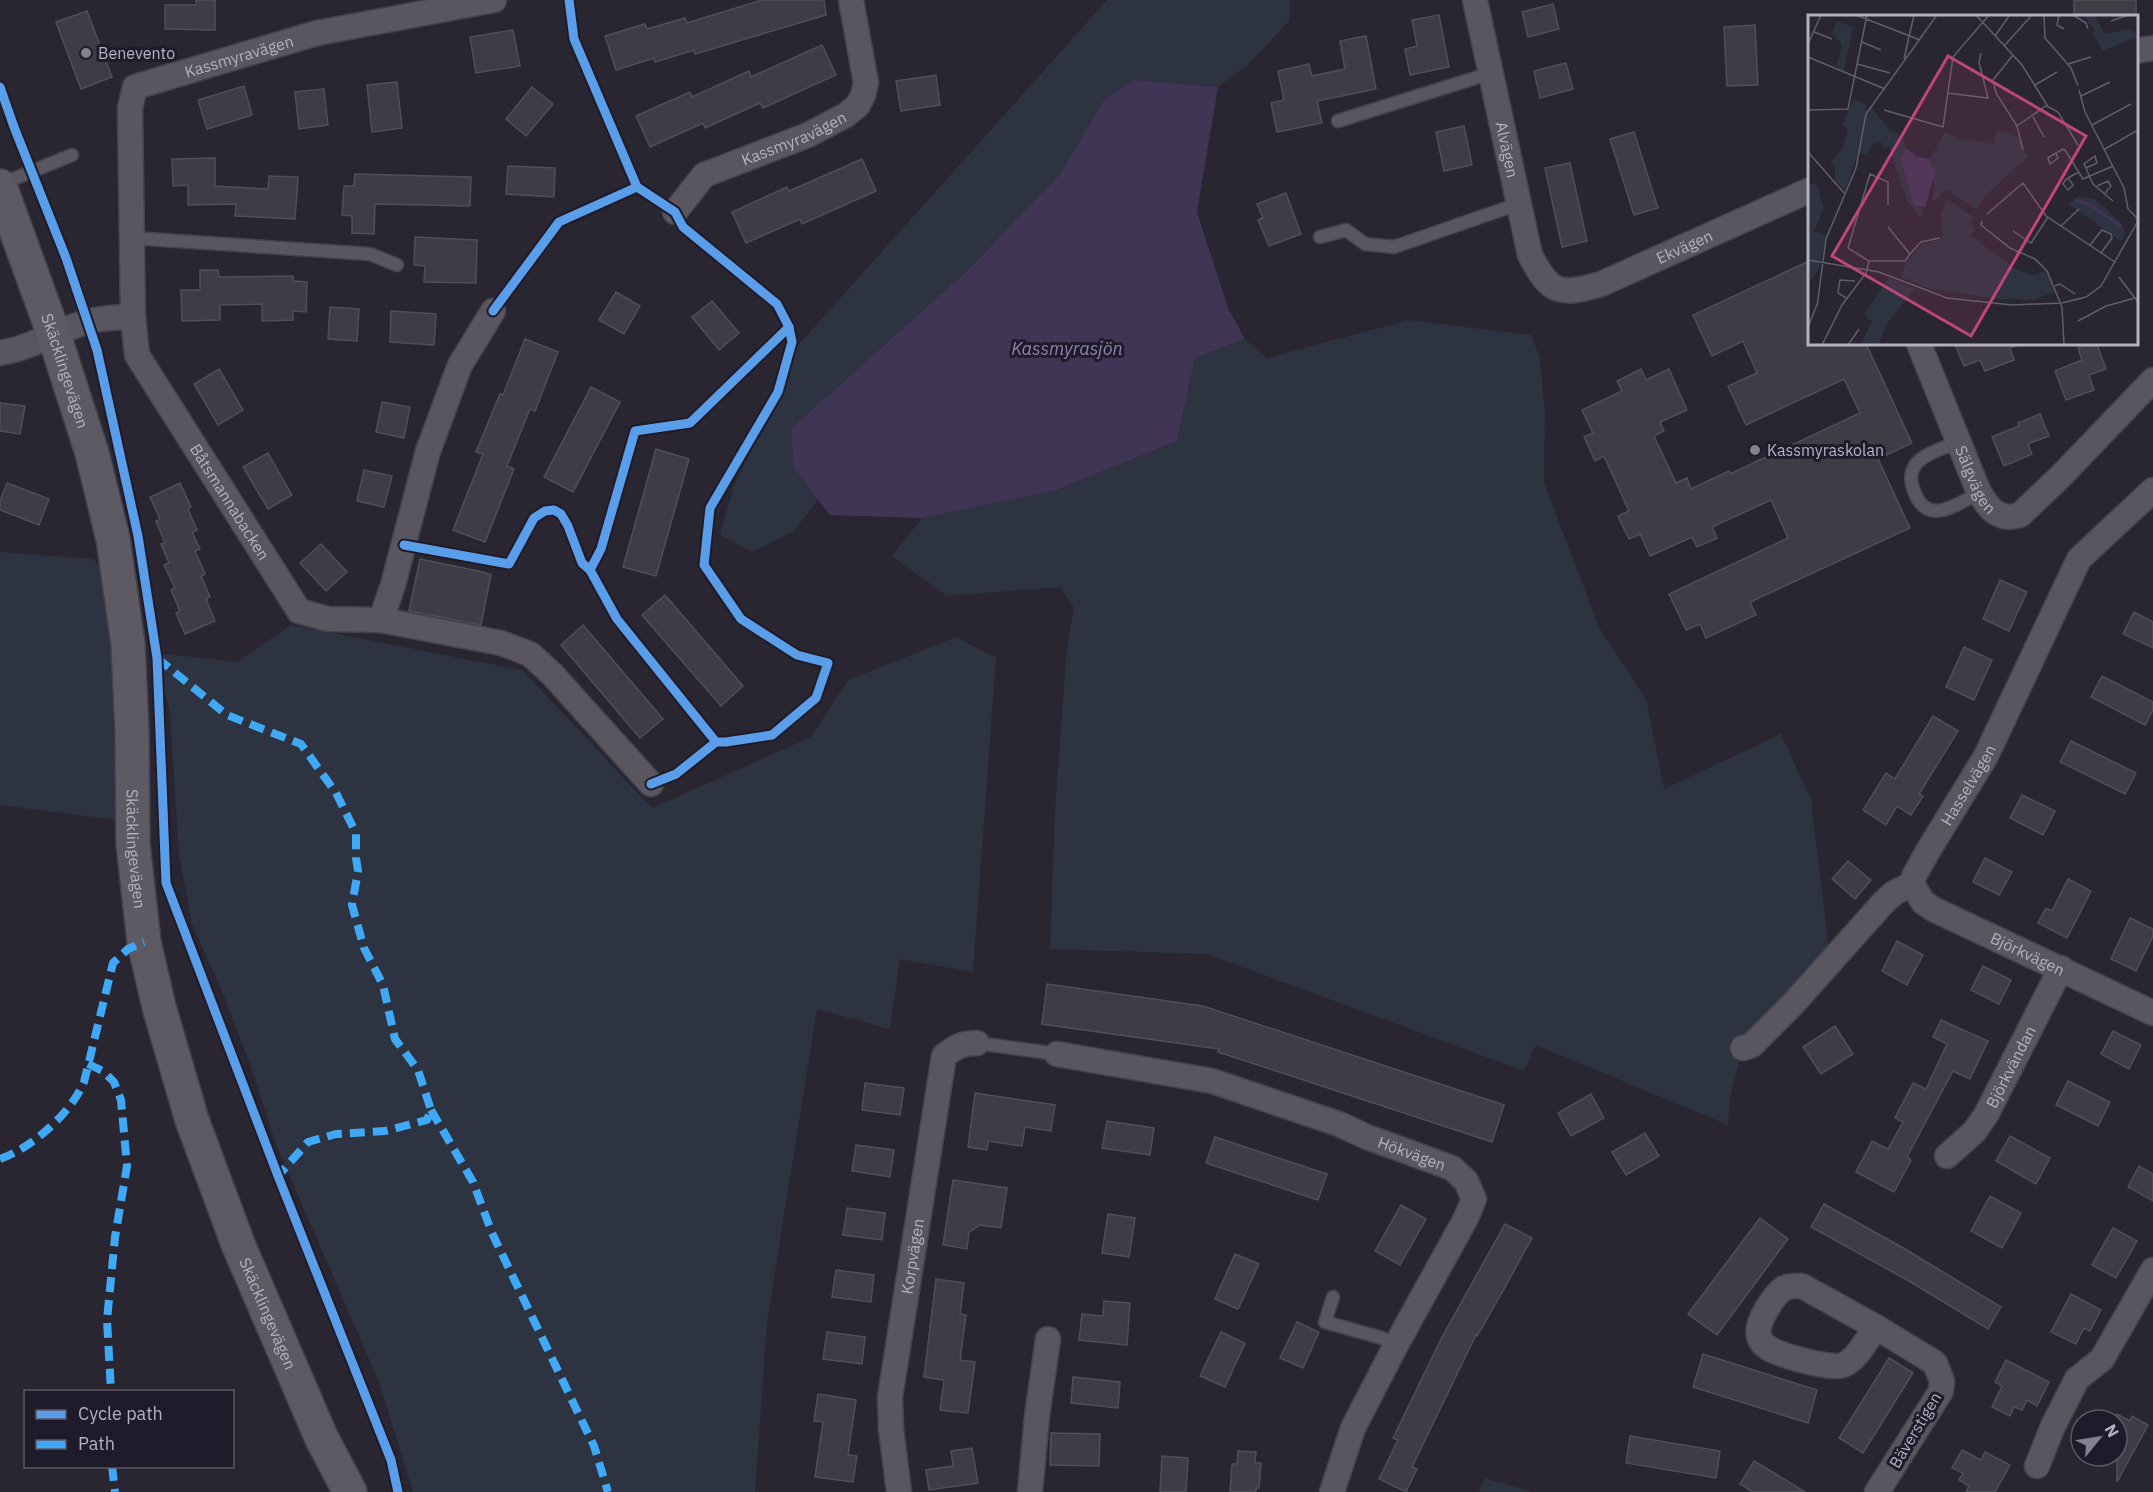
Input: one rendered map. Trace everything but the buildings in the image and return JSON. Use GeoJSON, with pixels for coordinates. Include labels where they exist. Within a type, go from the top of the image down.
{"type":"FeatureCollection","features":[{"type":"Feature","properties":{"kind":"street","name":"Kassmyravägen"},"geometry":{"type":"LineString","coordinates":[[133,317],[130,108],[135,87],[317,33],[494,0]]}},
{"type":"Feature","properties":{"kind":"street","name":"Kassmyravägen"},"geometry":{"type":"LineString","coordinates":[[675,212],[704,175],[808,135],[846,115],[858,105],[866,83],[850,0]]}},
{"type":"Feature","properties":{"kind":"street","name":"Alvägen"},"geometry":{"type":"LineString","coordinates":[[1475,0],[1530,255],[1541,277],[1556,290]]}},
{"type":"Feature","properties":{"kind":"street"},"geometry":{"type":"LineString","coordinates":[[2138,51],[2153,48]]}},
{"type":"Feature","properties":{"kind":"street","name":"Skäcklingevägen"},"geometry":{"type":"LineString","coordinates":[[0,185],[54,335],[92,453],[113,539],[129,644],[134,854],[144,942],[159,1007],[192,1120],[238,1244],[322,1439],[350,1492]]}},
{"type":"Feature","properties":{"kind":"street","name":"Ekvägen"},"geometry":{"type":"LineString","coordinates":[[1556,290],[1578,291],[1601,284],[1808,190]]}},
{"type":"Feature","properties":{"kind":"street"},"geometry":{"type":"LineString","coordinates":[[381,620],[393,585],[428,451],[460,365],[492,311]]}},
{"type":"Feature","properties":{"kind":"street"},"geometry":{"type":"LineString","coordinates":[[0,353],[20,350],[88,322],[109,317],[133,317]]}},
{"type":"Feature","properties":{"kind":"street","name":"Båtsmannabacken"},"geometry":{"type":"LineString","coordinates":[[133,317],[137,355],[299,611],[328,619],[381,620],[501,643],[530,654],[552,674],[651,784]]}},
{"type":"Feature","properties":{"kind":"street","name":"Sälgvägen"},"geometry":{"type":"LineString","coordinates":[[1919,345],[1979,493],[1986,506],[2002,516],[2020,515],[2061,476],[2153,380]]}},
{"type":"Feature","properties":{"kind":"street","name":"Hasselvägen"},"geometry":{"type":"LineString","coordinates":[[1912,884],[1928,851],[1986,756],[2079,559],[2153,490]]}},
{"type":"Feature","properties":{"kind":"street"},"geometry":{"type":"LineString","coordinates":[[1743,1048],[1752,1045],[1792,1005],[1894,892],[1912,884]]}},
{"type":"Feature","properties":{"kind":"street","name":"Björkvägen"},"geometry":{"type":"LineString","coordinates":[[1912,884],[1923,902],[1933,909],[2153,1013]]}},
{"type":"Feature","properties":{"kind":"street","name":"Björkvändan"},"geometry":{"type":"LineString","coordinates":[[1947,1156],[1974,1131],[1986,1115],[2061,968]]}},
{"type":"Feature","properties":{"kind":"street","name":"Korpvägen"},"geometry":{"type":"LineString","coordinates":[[899,1492],[891,1429],[890,1397],[944,1056],[965,1043],[977,1043]]}},
{"type":"Feature","properties":{"kind":"street","name":"Hökvägen"},"geometry":{"type":"LineString","coordinates":[[1057,1054],[1212,1081],[1339,1124],[1367,1137],[1452,1168],[1466,1181],[1474,1199],[1466,1218],[1353,1428],[1332,1492]]}},
{"type":"Feature","properties":{"kind":"street"},"geometry":{"type":"LineString","coordinates":[[2037,1466],[2053,1426],[2077,1379],[2102,1359],[2153,1270]]}},
{"type":"Feature","properties":{"kind":"street","name":"Bäverstigen"},"geometry":{"type":"LineString","coordinates":[[1876,1327],[1851,1361],[1841,1366],[1788,1356],[1767,1347],[1759,1337],[1758,1330],[1767,1309],[1779,1293],[1792,1285],[1810,1289],[1876,1327],[1935,1363],[1942,1381],[1941,1391],[1877,1492]]}},
{"type":"Feature","properties":{"kind":"street"},"geometry":{"type":"LineString","coordinates":[[1030,1492],[1037,1416],[1048,1339]]}},
{"type":"Feature","properties":{"kind":"lane"},"geometry":{"type":"LineString","coordinates":[[1338,121],[1491,73]]}},
{"type":"Feature","properties":{"kind":"lane"},"geometry":{"type":"LineString","coordinates":[[0,185],[72,155]]}},
{"type":"Feature","properties":{"kind":"lane"},"geometry":{"type":"LineString","coordinates":[[1320,237],[1346,230],[1365,244],[1394,247],[1518,204]]}},
{"type":"Feature","properties":{"kind":"lane"},"geometry":{"type":"LineString","coordinates":[[132,238],[370,254],[397,265]]}},
{"type":"Feature","properties":{"kind":"lane"},"geometry":{"type":"LineString","coordinates":[[1958,442],[1924,457],[1916,465],[1911,475],[1916,497],[1922,507],[1932,512],[1943,511],[1979,493]]}},
{"type":"Feature","properties":{"kind":"lane"},"geometry":{"type":"LineString","coordinates":[[977,1043],[1057,1054]]}},
{"type":"Feature","properties":{"kind":"lane"},"geometry":{"type":"LineString","coordinates":[[1333,1298],[1325,1322],[1382,1338],[1396,1345]]}},
{"type":"Feature","properties":{"kind":"shaded area"},"geometry":{"type":"Polygon","coordinates":[[[1107,0],[1290,0],[1289,21],[1249,64],[1218,87],[1134,80],[1104,100],[1060,174],[965,273],[794,468],[818,499],[794,531],[752,552],[720,535],[734,484],[774,406],[792,352],[1107,0]]]}},
{"type":"Feature","properties":{"kind":"shaded area"},"geometry":{"type":"Polygon","coordinates":[[[1409,320],[1531,335],[1540,358],[1545,413],[1544,483],[1600,629],[1646,699],[1664,789],[1781,734],[1811,799],[1829,950],[1746,1034],[1730,1098],[1728,1125],[1536,1045],[1524,1071],[1207,954],[1050,949],[1055,810],[1067,646],[1074,608],[1060,587],[947,596],[892,556],[922,518],[1054,491],[1177,441],[1195,358],[1245,339],[1267,358],[1409,320]]]}},
{"type":"Feature","properties":{"kind":"shaded area"},"geometry":{"type":"Polygon","coordinates":[[[0,552],[94,559],[108,580],[117,820],[0,805],[0,552]]]}},
{"type":"Feature","properties":{"kind":"shaded area"},"geometry":{"type":"Polygon","coordinates":[[[291,625],[522,670],[652,808],[811,737],[848,680],[956,637],[996,658],[973,972],[900,959],[890,1029],[817,1009],[767,1322],[755,1492],[413,1492],[379,1382],[277,1147],[251,1067],[224,996],[192,924],[179,855],[170,714],[156,653],[237,662],[291,625]]]}},
{"type":"Feature","properties":{"kind":"shaded area"},"geometry":{"type":"Polygon","coordinates":[[[1484,1478],[1532,1492],[1479,1492],[1484,1478]]]}},
{"type":"Feature","properties":{"kind":"water","name":"Kassmyrasjön"},"geometry":{"type":"Polygon","coordinates":[[[1134,80],[1218,87],[1197,212],[1228,308],[1245,339],[1195,358],[1177,441],[1054,491],[922,518],[830,515],[794,468],[791,429],[965,273],[1060,174],[1104,100],[1134,80]]]}},
{"type":"Feature","properties":{"kind":"marked path"},"geometry":{"type":"LineString","coordinates":[[157,658],[227,715],[301,744],[336,793],[356,833],[358,871],[352,905],[364,948],[383,985],[395,1039],[418,1070],[431,1110],[427,1120],[385,1131],[336,1134],[308,1142],[278,1176]]}},
{"type":"Feature","properties":{"kind":"marked path"},"geometry":{"type":"LineString","coordinates":[[0,1159],[25,1147],[37,1138],[60,1117],[78,1094],[84,1082],[113,963],[128,949],[144,942]]}},
{"type":"Feature","properties":{"kind":"marked path"},"geometry":{"type":"LineString","coordinates":[[88,1064],[103,1071],[114,1082],[121,1100],[127,1166],[115,1237],[107,1320],[111,1390]]}},
{"type":"Feature","properties":{"kind":"marked path"},"geometry":{"type":"LineString","coordinates":[[431,1110],[473,1182],[492,1233],[594,1446],[608,1492]]}},
{"type":"Feature","properties":{"kind":"marked path"},"geometry":{"type":"LineString","coordinates":[[112,1468],[115,1492]]}},
{"type":"Feature","properties":{"kind":"cycle path"},"geometry":{"type":"LineString","coordinates":[[569,0],[574,39],[637,187],[675,212],[683,227],[777,304],[789,327],[792,342],[778,392],[710,508],[704,565],[741,619],[797,655],[828,663],[816,698],[772,735],[716,742],[676,774],[651,784]]}},
{"type":"Feature","properties":{"kind":"cycle path"},"geometry":{"type":"LineString","coordinates":[[0,87],[66,258],[97,350],[138,536],[157,658],[166,883],[278,1176],[391,1460],[398,1492]]}},
{"type":"Feature","properties":{"kind":"cycle path"},"geometry":{"type":"LineString","coordinates":[[493,311],[559,222],[637,187]]}},
{"type":"Feature","properties":{"kind":"cycle path"},"geometry":{"type":"LineString","coordinates":[[590,570],[601,549],[635,431],[690,423],[789,327]]}},
{"type":"Feature","properties":{"kind":"cycle path"},"geometry":{"type":"LineString","coordinates":[[404,545],[509,564],[534,518],[545,511],[554,510],[561,514],[582,563],[590,570],[617,619],[716,742]]}},
{"type":"Feature","properties":{"kind":"place","name":"Benevento"},"geometry":{"type":"Point","coordinates":[86,53]}},
{"type":"Feature","properties":{"kind":"place","name":"Kassmyraskolan"},"geometry":{"type":"Point","coordinates":[1755,450]}}]}
